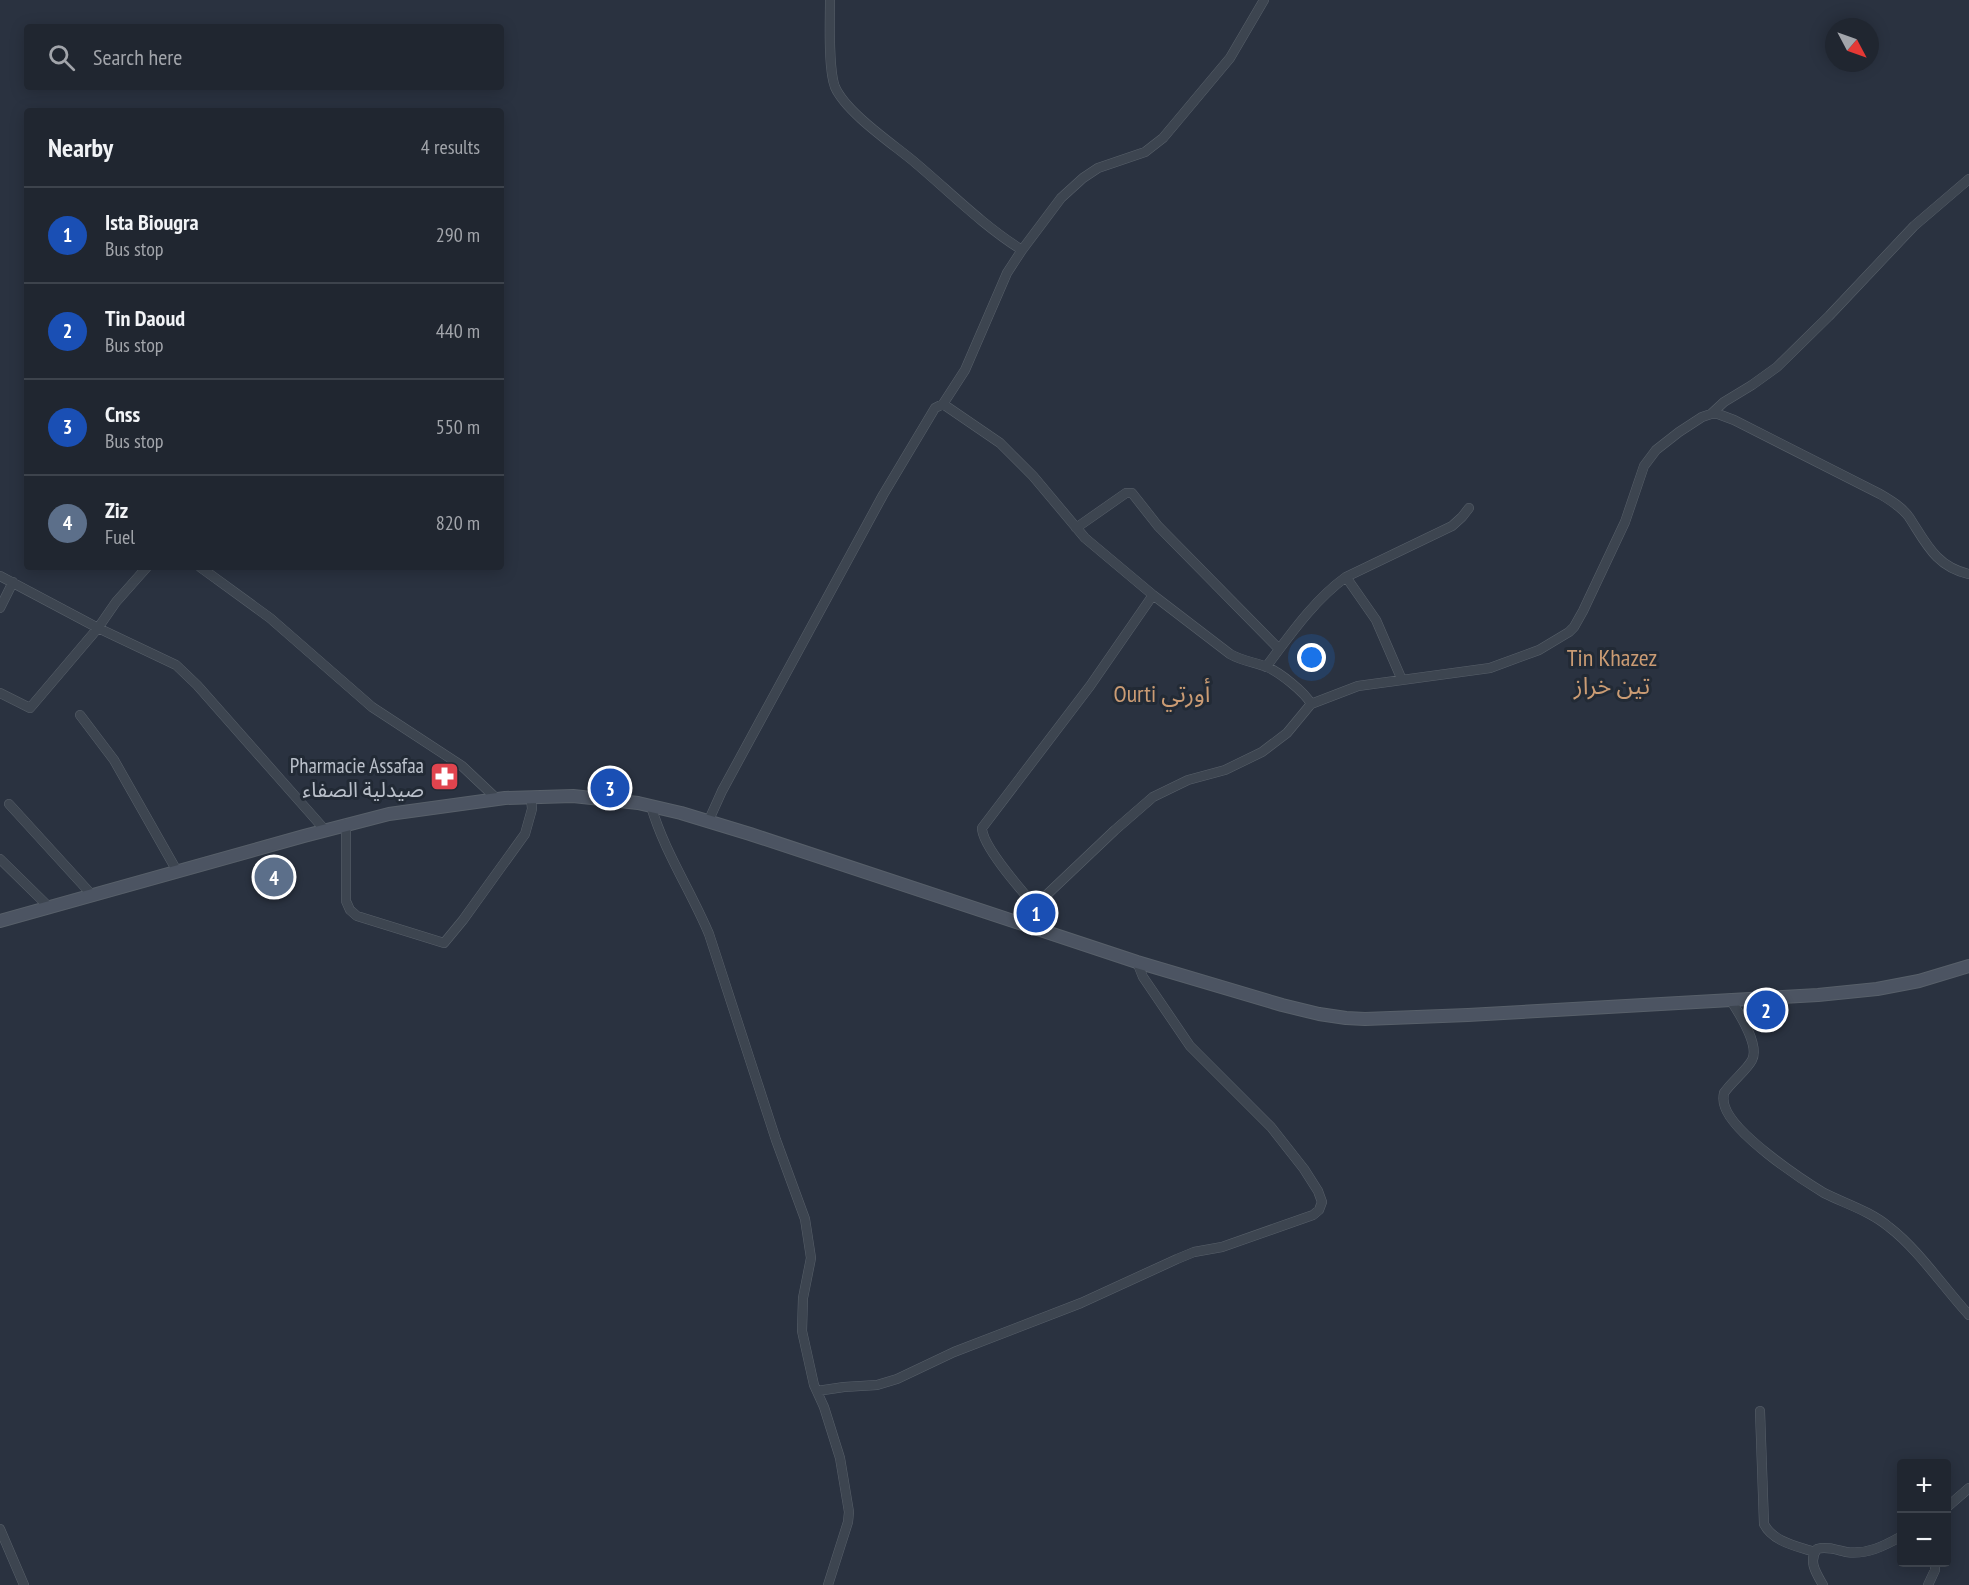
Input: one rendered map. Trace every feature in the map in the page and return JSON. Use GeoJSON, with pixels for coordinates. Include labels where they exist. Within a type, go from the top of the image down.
{"type":"FeatureCollection","features":[{"type":"Feature","properties":{"kind":"main road"},"geometry":{"type":"LineString","coordinates":[[0,921],[389,814],[497,799],[591,797],[651,806],[708,822],[1137,962],[1318,1014],[1356,1018],[1457,1016],[1818,994],[1877,989],[1919,981],[1969,966]]}},
{"type":"Feature","properties":{"kind":"street"},"geometry":{"type":"LineString","coordinates":[[830,0],[832,72],[834,84],[843,99],[866,122],[945,189],[1010,243],[1022,250]]}},
{"type":"Feature","properties":{"kind":"street"},"geometry":{"type":"LineString","coordinates":[[708,822],[722,791],[883,495],[935,408],[943,404],[969,362],[1007,273],[1022,250],[1061,198],[1083,178],[1098,168],[1145,152],[1163,138],[1230,58],[1264,0]]}},
{"type":"Feature","properties":{"kind":"street"},"geometry":{"type":"LineString","coordinates":[[1028,925],[1035,906],[1153,797],[1188,780],[1225,770],[1262,752],[1287,733],[1311,704],[1358,686],[1490,668],[1548,646],[1569,632],[1583,610],[1620,532],[1647,462],[1656,450],[1695,421],[1711,414],[1724,402],[1777,367],[1914,226],[1969,179]]}},
{"type":"Feature","properties":{"kind":"street"},"geometry":{"type":"LineString","coordinates":[[943,404],[1000,443],[1033,476],[1085,538],[1153,595],[1230,654],[1238,659],[1266,667],[1292,684],[1307,697],[1311,704]]}},
{"type":"Feature","properties":{"kind":"street"},"geometry":{"type":"LineString","coordinates":[[1711,414],[1744,425],[1890,500],[1908,517],[1925,543],[1941,561],[1957,571],[1969,574]]}},
{"type":"Feature","properties":{"kind":"street"},"geometry":{"type":"LineString","coordinates":[[1076,528],[1126,493],[1132,493],[1158,526],[1279,650]]}},
{"type":"Feature","properties":{"kind":"street"},"geometry":{"type":"LineString","coordinates":[[1266,667],[1323,596],[1346,577],[1452,526],[1469,508]]}},
{"type":"Feature","properties":{"kind":"street"},"geometry":{"type":"LineString","coordinates":[[0,693],[30,708],[144,570]]}},
{"type":"Feature","properties":{"kind":"street"},"geometry":{"type":"LineString","coordinates":[[204,570],[270,618],[372,707],[462,766],[497,799]]}},
{"type":"Feature","properties":{"kind":"street"},"geometry":{"type":"LineString","coordinates":[[0,576],[98,628],[176,665],[187,674],[325,830]]}},
{"type":"Feature","properties":{"kind":"street"},"geometry":{"type":"LineString","coordinates":[[1346,577],[1376,620],[1402,680]]}},
{"type":"Feature","properties":{"kind":"street"},"geometry":{"type":"LineString","coordinates":[[0,608],[13,582]]}},
{"type":"Feature","properties":{"kind":"street"},"geometry":{"type":"LineString","coordinates":[[1035,906],[987,844],[982,828],[1090,686],[1153,595]]}},
{"type":"Feature","properties":{"kind":"street"},"geometry":{"type":"LineString","coordinates":[[80,715],[114,760],[177,872]]}},
{"type":"Feature","properties":{"kind":"street"},"geometry":{"type":"LineString","coordinates":[[346,824],[346,901],[350,910],[365,919],[444,943],[525,834],[532,809],[531,797]]}},
{"type":"Feature","properties":{"kind":"street"},"geometry":{"type":"LineString","coordinates":[[9,804],[92,895]]}},
{"type":"Feature","properties":{"kind":"street"},"geometry":{"type":"LineString","coordinates":[[651,806],[664,841],[709,934],[776,1140],[800,1203],[812,1258],[803,1298],[802,1331],[810,1371],[840,1458],[849,1512],[848,1522],[828,1585]]}},
{"type":"Feature","properties":{"kind":"street"},"geometry":{"type":"LineString","coordinates":[[0,859],[49,907]]}},
{"type":"Feature","properties":{"kind":"street"},"geometry":{"type":"LineString","coordinates":[[817,1391],[877,1385],[897,1378],[954,1352],[1082,1303],[1152,1269],[1194,1252],[1222,1247],[1250,1238],[1313,1215],[1321,1207],[1322,1202],[1318,1191],[1288,1147],[1246,1101],[1190,1046],[1143,977],[1137,962]]}},
{"type":"Feature","properties":{"kind":"street"},"geometry":{"type":"LineString","coordinates":[[1730,999],[1751,1038],[1754,1052],[1750,1064],[1724,1093],[1725,1107],[1730,1118],[1769,1154],[1806,1181],[1892,1228],[1969,1315]]}},
{"type":"Feature","properties":{"kind":"street"},"geometry":{"type":"LineString","coordinates":[[1760,1411],[1764,1524],[1768,1532],[1778,1539],[1815,1552]]}},
{"type":"Feature","properties":{"kind":"street"},"geometry":{"type":"LineString","coordinates":[[1951,1504],[1969,1488]]}},
{"type":"Feature","properties":{"kind":"street"},"geometry":{"type":"LineString","coordinates":[[0,1529],[24,1585]]}},
{"type":"Feature","properties":{"kind":"street"},"geometry":{"type":"LineString","coordinates":[[1823,1585],[1814,1569],[1813,1562],[1817,1549],[1824,1547],[1848,1552],[1863,1552],[1897,1539]]}},
{"type":"Feature","properties":{"kind":"street"},"geometry":{"type":"LineString","coordinates":[[1928,1585],[1935,1567]]}},
{"type":"Feature","properties":{"kind":"place","name":"Pharmacie Assafaa صيدلية الصفاء"},"geometry":{"type":"Point","coordinates":[445,777]}},
{"type":"Feature","properties":{"kind":"place","name":"Cnss"},"geometry":{"type":"Point","coordinates":[610,788]}},
{"type":"Feature","properties":{"kind":"place","name":"Ziz"},"geometry":{"type":"Point","coordinates":[274,877]}},
{"type":"Feature","properties":{"kind":"place","name":"Ista Biougra"},"geometry":{"type":"Point","coordinates":[1036,913]}},
{"type":"Feature","properties":{"kind":"place","name":"Tin Daoud"},"geometry":{"type":"Point","coordinates":[1766,1010]}},
{"type":"Feature","properties":{"kind":"district","name":"Tin Khazez تين خراز"},"geometry":{"type":"Point","coordinates":[1612,671]}},
{"type":"Feature","properties":{"kind":"district","name":"Ourti أورتي"},"geometry":{"type":"Point","coordinates":[1162,693]}}]}
